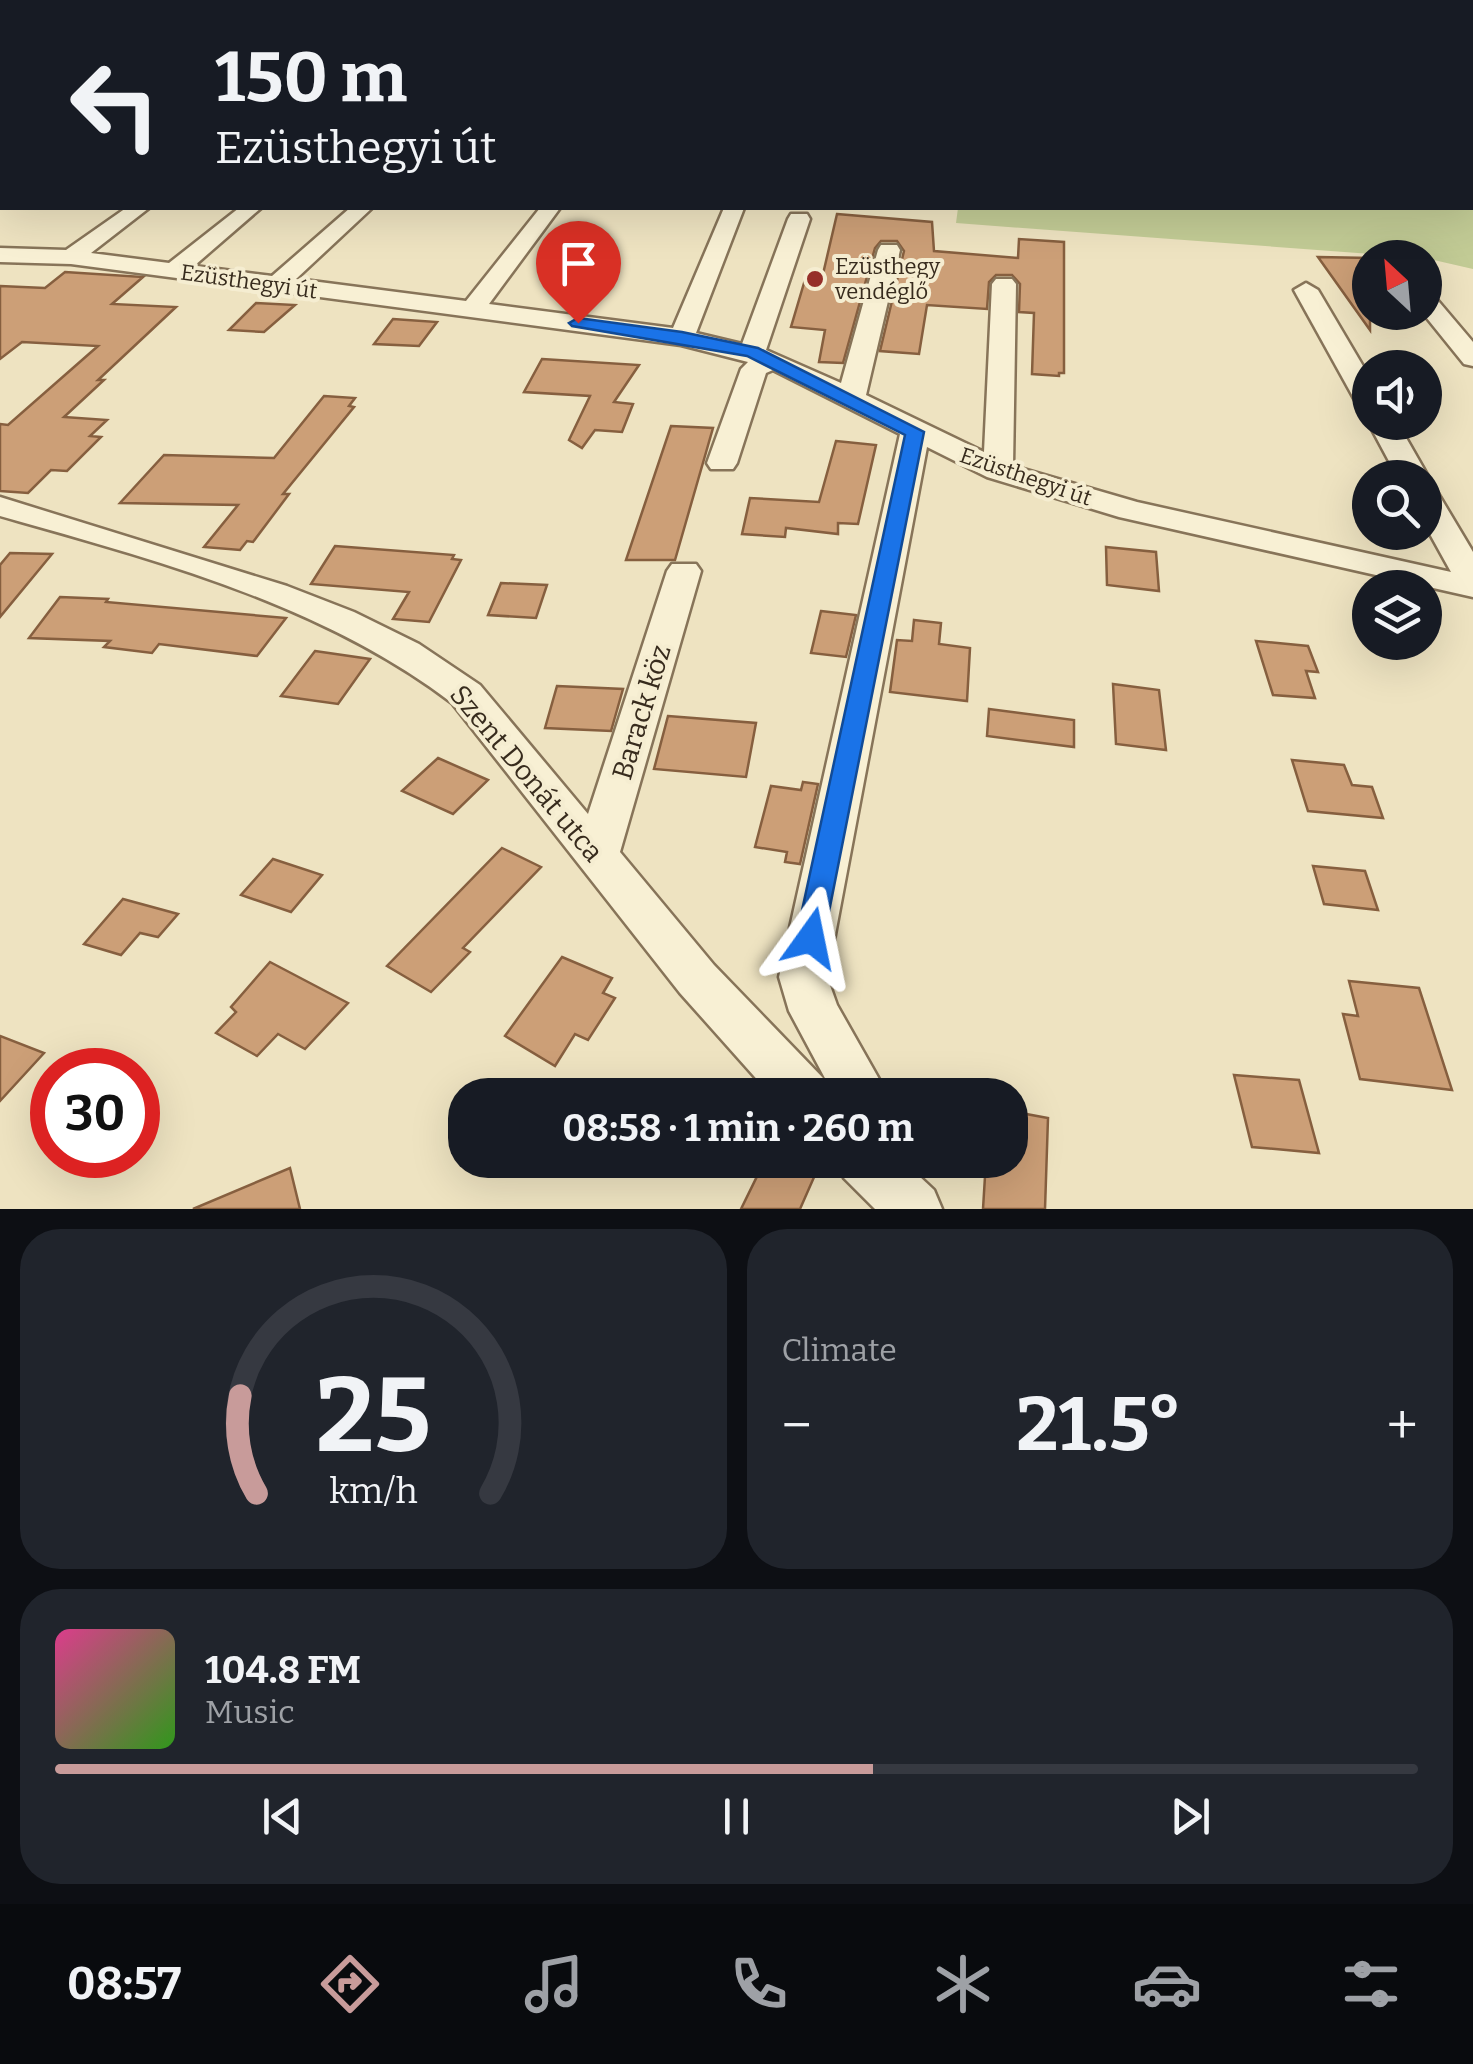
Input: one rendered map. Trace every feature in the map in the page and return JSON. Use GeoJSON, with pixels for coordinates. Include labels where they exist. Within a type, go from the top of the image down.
{"type":"FeatureCollection","features":[{"type":"Feature","properties":{"kind":"street"},"geometry":{"type":"LineString","coordinates":[[71,257],[136,210]]}},
{"type":"Feature","properties":{"kind":"street"},"geometry":{"type":"LineString","coordinates":[[175,270],[249,210]]}},
{"type":"Feature","properties":{"kind":"street"},"geometry":{"type":"LineString","coordinates":[[276,285],[360,210]]}},
{"type":"Feature","properties":{"kind":"street"},"geometry":{"type":"LineString","coordinates":[[473,308],[548,210]]}},
{"type":"Feature","properties":{"kind":"street"},"geometry":{"type":"LineString","coordinates":[[682,337],[733,210]]}},
{"type":"Feature","properties":{"kind":"street"},"geometry":{"type":"LineString","coordinates":[[722,463],[754,369],[763,356],[799,219]]}},
{"type":"Feature","properties":{"kind":"street"},"geometry":{"type":"LineString","coordinates":[[851,398],[889,250]]}},
{"type":"Feature","properties":{"kind":"street","name":"Ezüsthegyi út"},"geometry":{"type":"LineString","coordinates":[[0,255],[71,257],[682,337],[763,356],[998,471],[1130,510],[1473,584]]}},
{"type":"Feature","properties":{"kind":"street"},"geometry":{"type":"LineString","coordinates":[[998,471],[1004,284]]}},
{"type":"Feature","properties":{"kind":"street"},"geometry":{"type":"LineString","coordinates":[[1306,290],[1352,370]]}},
{"type":"Feature","properties":{"kind":"street"},"geometry":{"type":"LineString","coordinates":[[1442,321],[1473,358]]}},
{"type":"Feature","properties":{"kind":"street"},"geometry":{"type":"LineString","coordinates":[[852,1078],[814,1011],[804,977],[914,432]]}},
{"type":"Feature","properties":{"kind":"street","name":"Szent Donát utca"},"geometry":{"type":"LineString","coordinates":[[0,506],[85,529],[306,602],[404,649],[466,694],[697,979],[788,1078]]}},
{"type":"Feature","properties":{"kind":"street"},"geometry":{"type":"LineString","coordinates":[[1442,528],[1473,584]]}},
{"type":"Feature","properties":{"kind":"street","name":"Barack köz"},"geometry":{"type":"LineString","coordinates":[[597,854],[684,571]]}},
{"type":"Feature","properties":{"kind":"green space"},"geometry":{"type":"Polygon","coordinates":[[[958,210],[1473,210],[1473,269],[1442,262],[1442,240],[1352,240],[1352,253],[956,223],[958,210]]]}},
{"type":"Feature","properties":{"kind":"building"},"geometry":{"type":"Polygon","coordinates":[[[837,214],[932,222],[934,251],[1018,258],[1019,239],[1064,242],[1064,373],[1032,374],[1034,313],[1019,312],[1020,284],[1012,275],[996,275],[989,282],[987,309],[927,305],[919,354],[880,351],[904,251],[897,241],[881,241],[875,248],[843,363],[819,362],[825,330],[791,327],[807,273],[823,274],[837,214]]]}},
{"type":"Feature","properties":{"kind":"building"},"geometry":{"type":"Polygon","coordinates":[[[1318,257],[1352,258],[1352,305],[1318,257]]]}},
{"type":"Feature","properties":{"kind":"building"},"geometry":{"type":"Polygon","coordinates":[[[65,272],[143,277],[112,304],[176,307],[64,417],[107,420],[90,436],[101,437],[67,471],[51,470],[28,493],[0,491],[0,424],[8,425],[98,346],[22,342],[0,359],[0,286],[45,288],[65,272]]]}},
{"type":"Feature","properties":{"kind":"building"},"geometry":{"type":"Polygon","coordinates":[[[256,303],[295,305],[264,332],[229,330],[256,303]]]}},
{"type":"Feature","properties":{"kind":"building"},"geometry":{"type":"Polygon","coordinates":[[[393,319],[437,322],[419,346],[374,344],[393,319]]]}},
{"type":"Feature","properties":{"kind":"building"},"geometry":{"type":"Polygon","coordinates":[[[542,359],[639,365],[614,402],[633,404],[622,432],[595,430],[582,448],[569,440],[590,396],[524,392],[542,359]]]}},
{"type":"Feature","properties":{"kind":"building"},"geometry":{"type":"Polygon","coordinates":[[[324,396],[355,398],[349,406],[354,407],[283,494],[289,494],[253,542],[247,541],[240,550],[204,547],[238,505],[120,503],[164,455],[274,458],[324,396]]]}},
{"type":"Feature","properties":{"kind":"building"},"geometry":{"type":"Polygon","coordinates":[[[671,426],[713,428],[675,560],[626,560],[671,426]]]}},
{"type":"Feature","properties":{"kind":"building"},"geometry":{"type":"Polygon","coordinates":[[[836,441],[876,445],[858,524],[838,523],[838,534],[786,528],[785,537],[742,534],[750,498],[819,502],[836,441]]]}},
{"type":"Feature","properties":{"kind":"building"},"geometry":{"type":"Polygon","coordinates":[[[335,546],[454,555],[452,559],[461,560],[429,622],[393,619],[409,592],[311,584],[335,546]]]}},
{"type":"Feature","properties":{"kind":"building"},"geometry":{"type":"Polygon","coordinates":[[[1106,547],[1156,552],[1159,591],[1107,585],[1106,547]]]}},
{"type":"Feature","properties":{"kind":"building"},"geometry":{"type":"Polygon","coordinates":[[[10,553],[52,554],[0,617],[0,565],[10,553]]]}},
{"type":"Feature","properties":{"kind":"building"},"geometry":{"type":"Polygon","coordinates":[[[501,583],[547,585],[536,618],[488,615],[501,583]]]}},
{"type":"Feature","properties":{"kind":"building"},"geometry":{"type":"Polygon","coordinates":[[[60,597],[286,618],[257,656],[159,644],[152,653],[104,647],[110,641],[29,638],[60,597]]]}},
{"type":"Feature","properties":{"kind":"building"},"geometry":{"type":"Polygon","coordinates":[[[821,611],[856,615],[846,657],[811,653],[821,611]]]}},
{"type":"Feature","properties":{"kind":"building"},"geometry":{"type":"Polygon","coordinates":[[[914,620],[941,623],[939,644],[970,648],[967,701],[890,692],[897,640],[912,641],[914,620]]]}},
{"type":"Feature","properties":{"kind":"building"},"geometry":{"type":"Polygon","coordinates":[[[1256,641],[1308,646],[1318,672],[1306,671],[1315,698],[1273,695],[1256,641]]]}},
{"type":"Feature","properties":{"kind":"building"},"geometry":{"type":"Polygon","coordinates":[[[315,651],[370,659],[338,704],[281,696],[315,651]]]}},
{"type":"Feature","properties":{"kind":"building"},"geometry":{"type":"Polygon","coordinates":[[[1113,684],[1159,690],[1166,750],[1116,744],[1113,684]]]}},
{"type":"Feature","properties":{"kind":"building"},"geometry":{"type":"Polygon","coordinates":[[[557,686],[623,689],[611,731],[545,728],[557,686]]]}},
{"type":"Feature","properties":{"kind":"building"},"geometry":{"type":"Polygon","coordinates":[[[989,709],[1074,720],[1074,747],[987,736],[989,709]]]}},
{"type":"Feature","properties":{"kind":"building"},"geometry":{"type":"Polygon","coordinates":[[[668,716],[756,723],[746,777],[654,769],[668,716]]]}},
{"type":"Feature","properties":{"kind":"building"},"geometry":{"type":"Polygon","coordinates":[[[438,758],[488,780],[453,814],[402,791],[438,758]]]}},
{"type":"Feature","properties":{"kind":"building"},"geometry":{"type":"Polygon","coordinates":[[[1292,760],[1344,765],[1352,785],[1372,787],[1383,818],[1308,811],[1292,760]]]}},
{"type":"Feature","properties":{"kind":"building"},"geometry":{"type":"Polygon","coordinates":[[[803,782],[818,784],[800,864],[785,862],[787,852],[755,847],[771,786],[801,790],[803,782]]]}},
{"type":"Feature","properties":{"kind":"building"},"geometry":{"type":"Polygon","coordinates":[[[502,848],[541,867],[463,948],[470,952],[431,992],[387,966],[502,848]]]}},
{"type":"Feature","properties":{"kind":"building"},"geometry":{"type":"Polygon","coordinates":[[[273,859],[322,875],[291,912],[241,895],[273,859]]]}},
{"type":"Feature","properties":{"kind":"building"},"geometry":{"type":"Polygon","coordinates":[[[1313,866],[1365,871],[1378,910],[1324,904],[1313,866]]]}},
{"type":"Feature","properties":{"kind":"building"},"geometry":{"type":"Polygon","coordinates":[[[123,899],[178,914],[158,937],[140,933],[121,955],[84,944],[123,899]]]}},
{"type":"Feature","properties":{"kind":"building"},"geometry":{"type":"Polygon","coordinates":[[[562,957],[612,978],[603,993],[615,998],[588,1040],[575,1034],[555,1066],[505,1036],[562,957]]]}},
{"type":"Feature","properties":{"kind":"building"},"geometry":{"type":"Polygon","coordinates":[[[270,962],[348,1003],[305,1049],[278,1034],[257,1056],[216,1033],[236,1012],[231,1007],[270,962]]]}},
{"type":"Feature","properties":{"kind":"building"},"geometry":{"type":"Polygon","coordinates":[[[1349,981],[1419,988],[1452,1090],[1360,1079],[1343,1014],[1358,1016],[1349,981]]]}},
{"type":"Feature","properties":{"kind":"building"},"geometry":{"type":"Polygon","coordinates":[[[0,1036],[31,1048],[30,1068],[0,1101],[0,1036]]]}},
{"type":"Feature","properties":{"kind":"building"},"geometry":{"type":"Polygon","coordinates":[[[1234,1075],[1299,1080],[1319,1153],[1252,1147],[1234,1075]]]}},
{"type":"Feature","properties":{"kind":"building"},"geometry":{"type":"Polygon","coordinates":[[[1028,1114],[1048,1118],[1045,1209],[983,1209],[985,1178],[1028,1178],[1028,1114]]]}},
{"type":"Feature","properties":{"kind":"building"},"geometry":{"type":"Polygon","coordinates":[[[290,1168],[300,1209],[193,1209],[290,1168]]]}},
{"type":"Feature","properties":{"kind":"building"},"geometry":{"type":"Polygon","coordinates":[[[756,1178],[814,1178],[800,1209],[741,1209],[756,1178]]]}},
{"type":"Feature","properties":{"kind":"place","name":"Ezüsthegy vendéglő"},"geometry":{"type":"Point","coordinates":[815,279]}},
{"type":"Feature","properties":{"kind":"route"},"geometry":{"type":"LineString","coordinates":[[578,323],[682,337],[752,352],[914,432],[811,938]]}}]}
